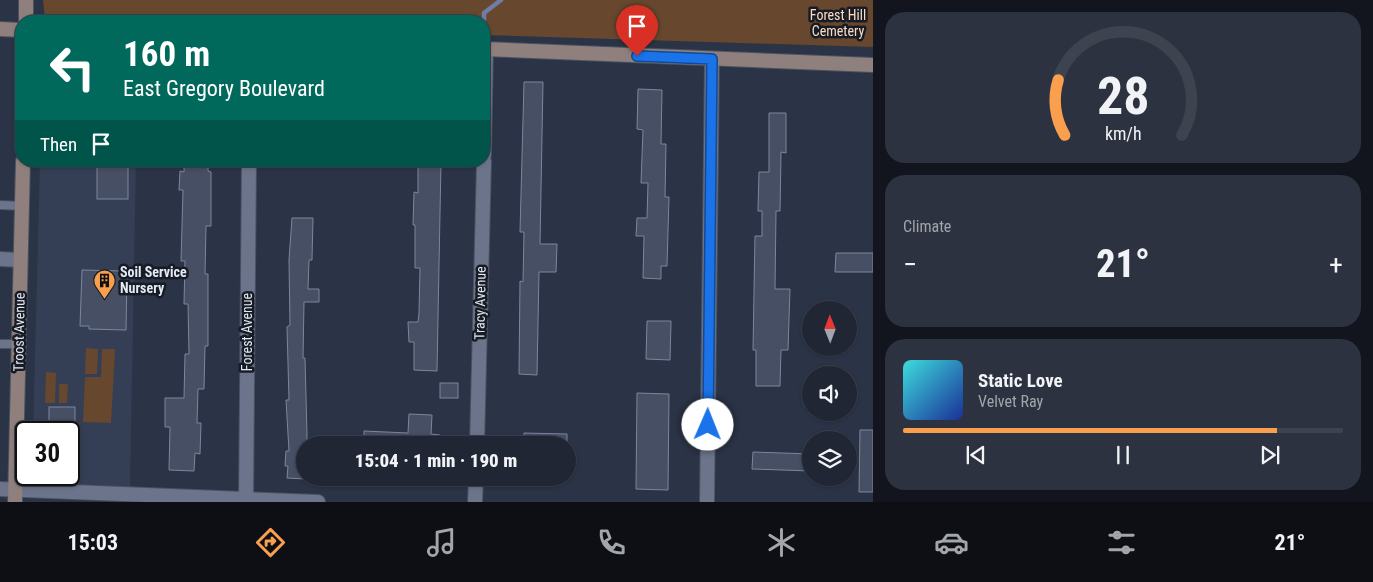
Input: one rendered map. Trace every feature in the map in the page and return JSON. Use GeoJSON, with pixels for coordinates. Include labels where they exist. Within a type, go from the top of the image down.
{"type":"FeatureCollection","features":[{"type":"Feature","properties":{"kind":"main road"},"geometry":{"type":"LineString","coordinates":[[26,0],[26,15]]}},
{"type":"Feature","properties":{"kind":"main road"},"geometry":{"type":"LineString","coordinates":[[0,29],[15,30]]}},
{"type":"Feature","properties":{"kind":"main road"},"geometry":{"type":"LineString","coordinates":[[490,49],[873,65]]}},
{"type":"Feature","properties":{"kind":"main road","name":"Troost Avenue"},"geometry":{"type":"LineString","coordinates":[[15,496],[23,167]]}},
{"type":"Feature","properties":{"kind":"street"},"geometry":{"type":"LineString","coordinates":[[707,502],[712,59]]}},
{"type":"Feature","properties":{"kind":"street","name":"Forest Avenue"},"geometry":{"type":"LineString","coordinates":[[246,500],[249,167]]}},
{"type":"Feature","properties":{"kind":"street","name":"Tracy Avenue"},"geometry":{"type":"LineString","coordinates":[[477,436],[484,167]]}},
{"type":"Feature","properties":{"kind":"street"},"geometry":{"type":"LineString","coordinates":[[0,260],[20,260]]}},
{"type":"Feature","properties":{"kind":"street"},"geometry":{"type":"LineString","coordinates":[[475,502],[476,486]]}},
{"type":"Feature","properties":{"kind":"street"},"geometry":{"type":"LineString","coordinates":[[0,489],[15,496],[318,502]]}},
{"type":"Feature","properties":{"kind":"lane"},"geometry":{"type":"LineString","coordinates":[[0,205],[22,206]]}},
{"type":"Feature","properties":{"kind":"lane"},"geometry":{"type":"LineString","coordinates":[[0,344],[18,344]]}},
{"type":"Feature","properties":{"kind":"shaded area"},"geometry":{"type":"Polygon","coordinates":[[[40,167],[136,167],[130,488],[72,486],[80,486],[80,421],[33,421],[40,167]]]}},
{"type":"Feature","properties":{"kind":"green space","name":"Forest Hill Cemetery"},"geometry":{"type":"Polygon","coordinates":[[[43,0],[873,0],[873,47],[490,35],[490,15],[45,15],[43,0]]]}},
{"type":"Feature","properties":{"kind":"green space"},"geometry":{"type":"Polygon","coordinates":[[[86,348],[98,349],[97,374],[85,374],[86,348]]]}},
{"type":"Feature","properties":{"kind":"green space"},"geometry":{"type":"Polygon","coordinates":[[[102,349],[115,349],[111,423],[83,422],[85,377],[101,377],[102,349]]]}},
{"type":"Feature","properties":{"kind":"green space"},"geometry":{"type":"Polygon","coordinates":[[[46,372],[56,373],[55,403],[45,403],[46,372]]]}},
{"type":"Feature","properties":{"kind":"green space"},"geometry":{"type":"Polygon","coordinates":[[[59,384],[68,384],[67,403],[59,403],[59,384]]]}},
{"type":"Feature","properties":{"kind":"building"},"geometry":{"type":"Polygon","coordinates":[[[524,82],[543,82],[540,244],[557,244],[556,272],[539,272],[537,375],[519,374],[520,281],[523,282],[524,232],[520,232],[524,82]]]}},
{"type":"Feature","properties":{"kind":"building"},"geometry":{"type":"Polygon","coordinates":[[[638,89],[662,90],[661,144],[666,144],[665,197],[669,197],[667,266],[661,266],[661,279],[643,278],[644,236],[636,236],[637,218],[647,218],[648,183],[641,183],[643,130],[637,129],[638,89]]]}},
{"type":"Feature","properties":{"kind":"building"},"geometry":{"type":"Polygon","coordinates":[[[769,113],[786,113],[786,153],[781,152],[780,211],[776,211],[775,289],[790,289],[788,350],[781,350],[780,386],[756,386],[756,350],[753,350],[755,236],[762,236],[762,211],[758,211],[759,172],[769,172],[769,113]]]}},
{"type":"Feature","properties":{"kind":"building"},"geometry":{"type":"Polygon","coordinates":[[[97,167],[128,167],[128,199],[97,199],[97,167]]]}},
{"type":"Feature","properties":{"kind":"building"},"geometry":{"type":"Polygon","coordinates":[[[184,167],[208,167],[208,171],[211,172],[211,226],[206,226],[205,274],[208,274],[208,346],[205,346],[204,389],[198,389],[197,423],[201,423],[200,454],[195,453],[194,471],[169,470],[170,427],[165,427],[165,398],[184,398],[185,354],[189,354],[188,304],[184,304],[185,261],[181,261],[183,190],[179,190],[180,171],[184,172],[184,167]]]}},
{"type":"Feature","properties":{"kind":"building"},"geometry":{"type":"Polygon","coordinates":[[[418,167],[441,167],[437,371],[414,370],[414,342],[409,342],[408,322],[418,322],[419,313],[420,268],[415,268],[415,225],[413,225],[414,192],[418,193],[418,167]]]}},
{"type":"Feature","properties":{"kind":"building"},"geometry":{"type":"Polygon","coordinates":[[[292,218],[313,218],[312,260],[309,260],[308,289],[319,289],[319,302],[304,302],[303,358],[305,358],[307,435],[296,436],[296,478],[287,478],[288,466],[285,466],[286,451],[289,451],[286,400],[289,400],[287,327],[290,325],[289,260],[292,218]]]}},
{"type":"Feature","properties":{"kind":"building"},"geometry":{"type":"Polygon","coordinates":[[[836,253],[873,253],[873,272],[835,272],[836,253]]]}},
{"type":"Feature","properties":{"kind":"building","name":"Soil Service Nursery"},"geometry":{"type":"Polygon","coordinates":[[[82,270],[127,271],[126,330],[89,329],[89,326],[80,326],[82,270]]]}},
{"type":"Feature","properties":{"kind":"building"},"geometry":{"type":"Polygon","coordinates":[[[647,321],[671,321],[670,360],[646,359],[647,321]]]}},
{"type":"Feature","properties":{"kind":"building"},"geometry":{"type":"Polygon","coordinates":[[[440,383],[458,383],[458,398],[440,398],[440,383]]]}},
{"type":"Feature","properties":{"kind":"building"},"geometry":{"type":"Polygon","coordinates":[[[637,393],[669,394],[668,490],[636,489],[637,393]]]}},
{"type":"Feature","properties":{"kind":"building"},"geometry":{"type":"Polygon","coordinates":[[[49,407],[75,407],[75,421],[49,421],[49,407]]]}},
{"type":"Feature","properties":{"kind":"building"},"geometry":{"type":"Polygon","coordinates":[[[409,414],[432,415],[431,434],[440,436],[364,436],[364,431],[408,433],[409,414]]]}},
{"type":"Feature","properties":{"kind":"building"},"geometry":{"type":"Polygon","coordinates":[[[860,430],[873,430],[873,492],[859,492],[860,430]]]}},
{"type":"Feature","properties":{"kind":"building"},"geometry":{"type":"Polygon","coordinates":[[[524,433],[567,434],[567,436],[524,436],[524,433]]]}},
{"type":"Feature","properties":{"kind":"building"},"geometry":{"type":"Polygon","coordinates":[[[753,452],[802,454],[802,471],[752,469],[753,452]]]}},
{"type":"Feature","properties":{"kind":"waterway"},"geometry":{"type":"LineString","coordinates":[[484,15],[501,0]]}},
{"type":"Feature","properties":{"kind":"place","name":"Soil Service Nursery"},"geometry":{"type":"Point","coordinates":[104,299]}},
{"type":"Feature","properties":{"kind":"route"},"geometry":{"type":"LineString","coordinates":[[637,56],[712,59],[708,425]]}}]}
